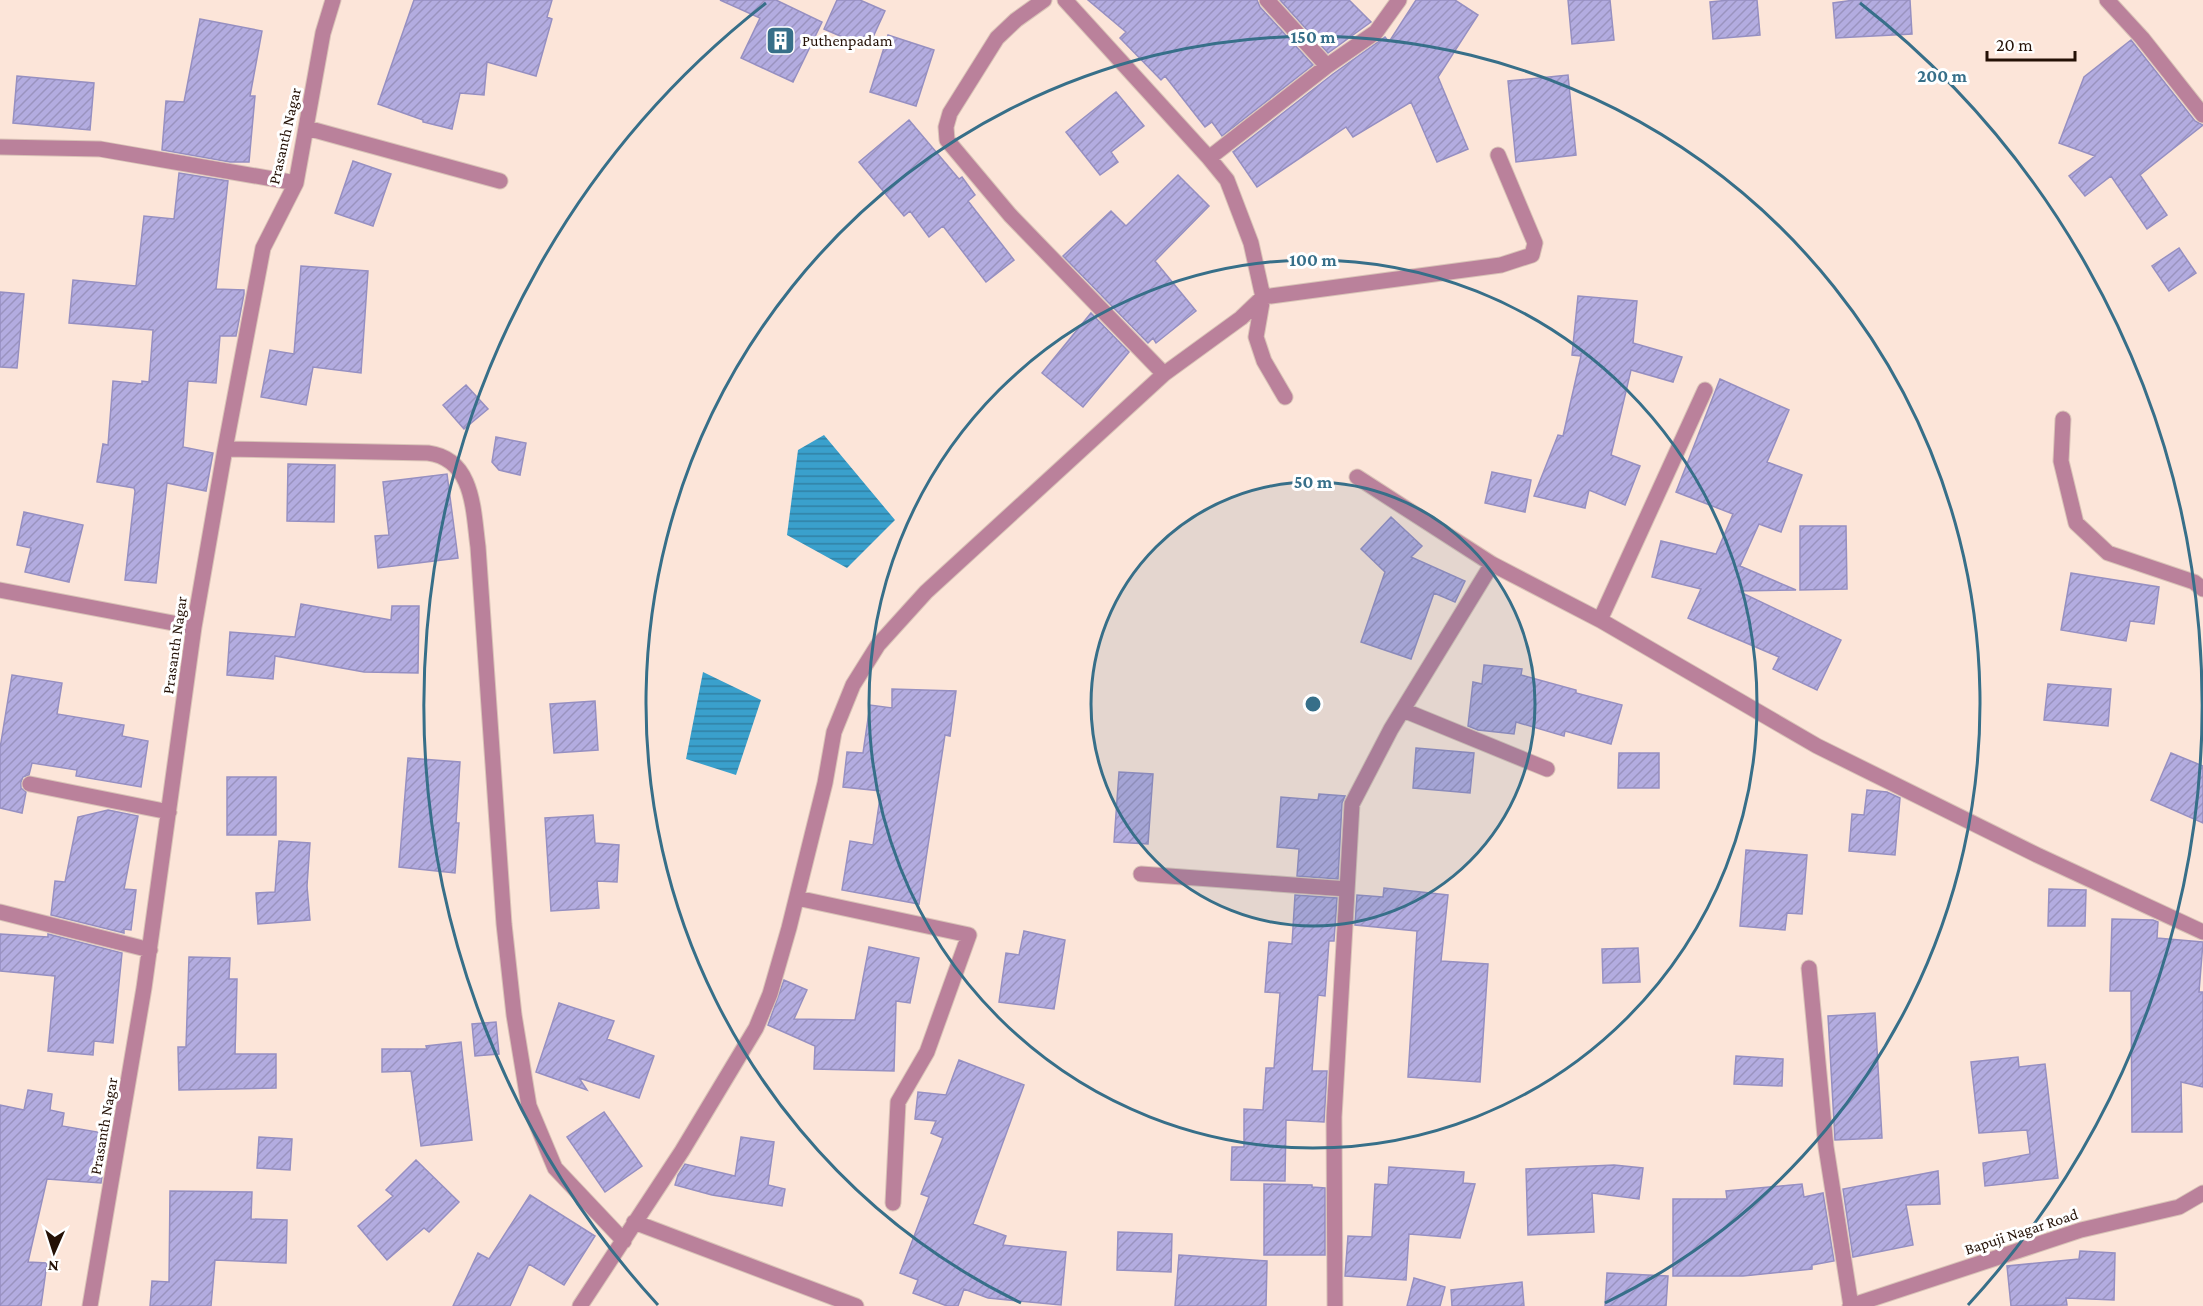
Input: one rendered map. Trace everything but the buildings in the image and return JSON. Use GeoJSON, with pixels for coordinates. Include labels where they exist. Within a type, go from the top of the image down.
{"type":"FeatureCollection","features":[{"type":"Feature","properties":{"kind":"street","name":"Prasanth Nagar"},"geometry":{"type":"LineString","coordinates":[[90,1306],[150,950],[194,627],[225,449],[263,248],[296,183],[323,33],[333,0]]}},
{"type":"Feature","properties":{"kind":"street"},"geometry":{"type":"LineString","coordinates":[[1044,0],[1016,20],[997,38],[950,113],[946,127],[947,140],[1010,215],[1164,374]]}},
{"type":"Feature","properties":{"kind":"street"},"geometry":{"type":"LineString","coordinates":[[1065,0],[1227,180],[1251,243],[1263,297],[1256,336],[1264,361],[1285,397]]}},
{"type":"Feature","properties":{"kind":"street"},"geometry":{"type":"LineString","coordinates":[[1267,0],[1327,66]]}},
{"type":"Feature","properties":{"kind":"street"},"geometry":{"type":"LineString","coordinates":[[1209,158],[1327,66],[1376,32],[1399,0]]}},
{"type":"Feature","properties":{"kind":"street"},"geometry":{"type":"LineString","coordinates":[[2107,0],[2142,39],[2203,116]]}},
{"type":"Feature","properties":{"kind":"street"},"geometry":{"type":"LineString","coordinates":[[307,128],[500,181]]}},
{"type":"Feature","properties":{"kind":"street"},"geometry":{"type":"LineString","coordinates":[[0,147],[100,149],[296,183]]}},
{"type":"Feature","properties":{"kind":"street"},"geometry":{"type":"LineString","coordinates":[[580,1306],[682,1151],[756,1028],[770,994],[796,898],[825,783],[834,732],[853,684],[878,645],[926,592],[1164,374],[1241,318],[1263,297],[1501,265],[1529,256],[1533,252],[1535,243],[1498,155]]}},
{"type":"Feature","properties":{"kind":"street"},"geometry":{"type":"LineString","coordinates":[[1600,620],[1705,390]]}},
{"type":"Feature","properties":{"kind":"street"},"geometry":{"type":"LineString","coordinates":[[2063,419],[2061,461],[2076,523],[2108,553],[2194,582],[2203,589]]}},
{"type":"Feature","properties":{"kind":"street"},"geometry":{"type":"LineString","coordinates":[[225,449],[439,454],[450,460],[462,473],[471,495],[478,547],[504,924],[514,1015],[529,1106],[555,1168],[624,1241]]}},
{"type":"Feature","properties":{"kind":"street"},"geometry":{"type":"LineString","coordinates":[[1357,477],[1492,564],[1600,620],[1816,746],[2037,855],[2203,932]]}},
{"type":"Feature","properties":{"kind":"street"},"geometry":{"type":"LineString","coordinates":[[1335,1306],[1334,1117],[1352,804],[1403,710],[1492,564]]}},
{"type":"Feature","properties":{"kind":"street"},"geometry":{"type":"LineString","coordinates":[[0,590],[194,627]]}},
{"type":"Feature","properties":{"kind":"street"},"geometry":{"type":"LineString","coordinates":[[1403,710],[1547,769]]}},
{"type":"Feature","properties":{"kind":"street"},"geometry":{"type":"LineString","coordinates":[[30,784],[169,812]]}},
{"type":"Feature","properties":{"kind":"street"},"geometry":{"type":"LineString","coordinates":[[1141,874],[1347,889]]}},
{"type":"Feature","properties":{"kind":"street"},"geometry":{"type":"LineString","coordinates":[[796,898],[969,935],[927,1052],[898,1102],[893,1203]]}},
{"type":"Feature","properties":{"kind":"street"},"geometry":{"type":"LineString","coordinates":[[0,912],[150,950]]}},
{"type":"Feature","properties":{"kind":"street"},"geometry":{"type":"LineString","coordinates":[[1809,968],[1826,1147],[1850,1306]]}},
{"type":"Feature","properties":{"kind":"street","name":"Bapuji Nagar Road"},"geometry":{"type":"LineString","coordinates":[[1850,1306],[2081,1230],[2179,1207],[2203,1192]]}},
{"type":"Feature","properties":{"kind":"street"},"geometry":{"type":"LineString","coordinates":[[634,1222],[856,1306]]}},
{"type":"Feature","properties":{"kind":"water"},"geometry":{"type":"Polygon","coordinates":[[[824,435],[895,520],[847,568],[787,535],[798,450],[824,435]]]}},
{"type":"Feature","properties":{"kind":"water"},"geometry":{"type":"Polygon","coordinates":[[[703,672],[761,700],[736,775],[686,759],[703,672]]]}},
{"type":"Feature","properties":{"kind":"place","name":"Puthenpadam"},"geometry":{"type":"Point","coordinates":[781,40]}}]}
